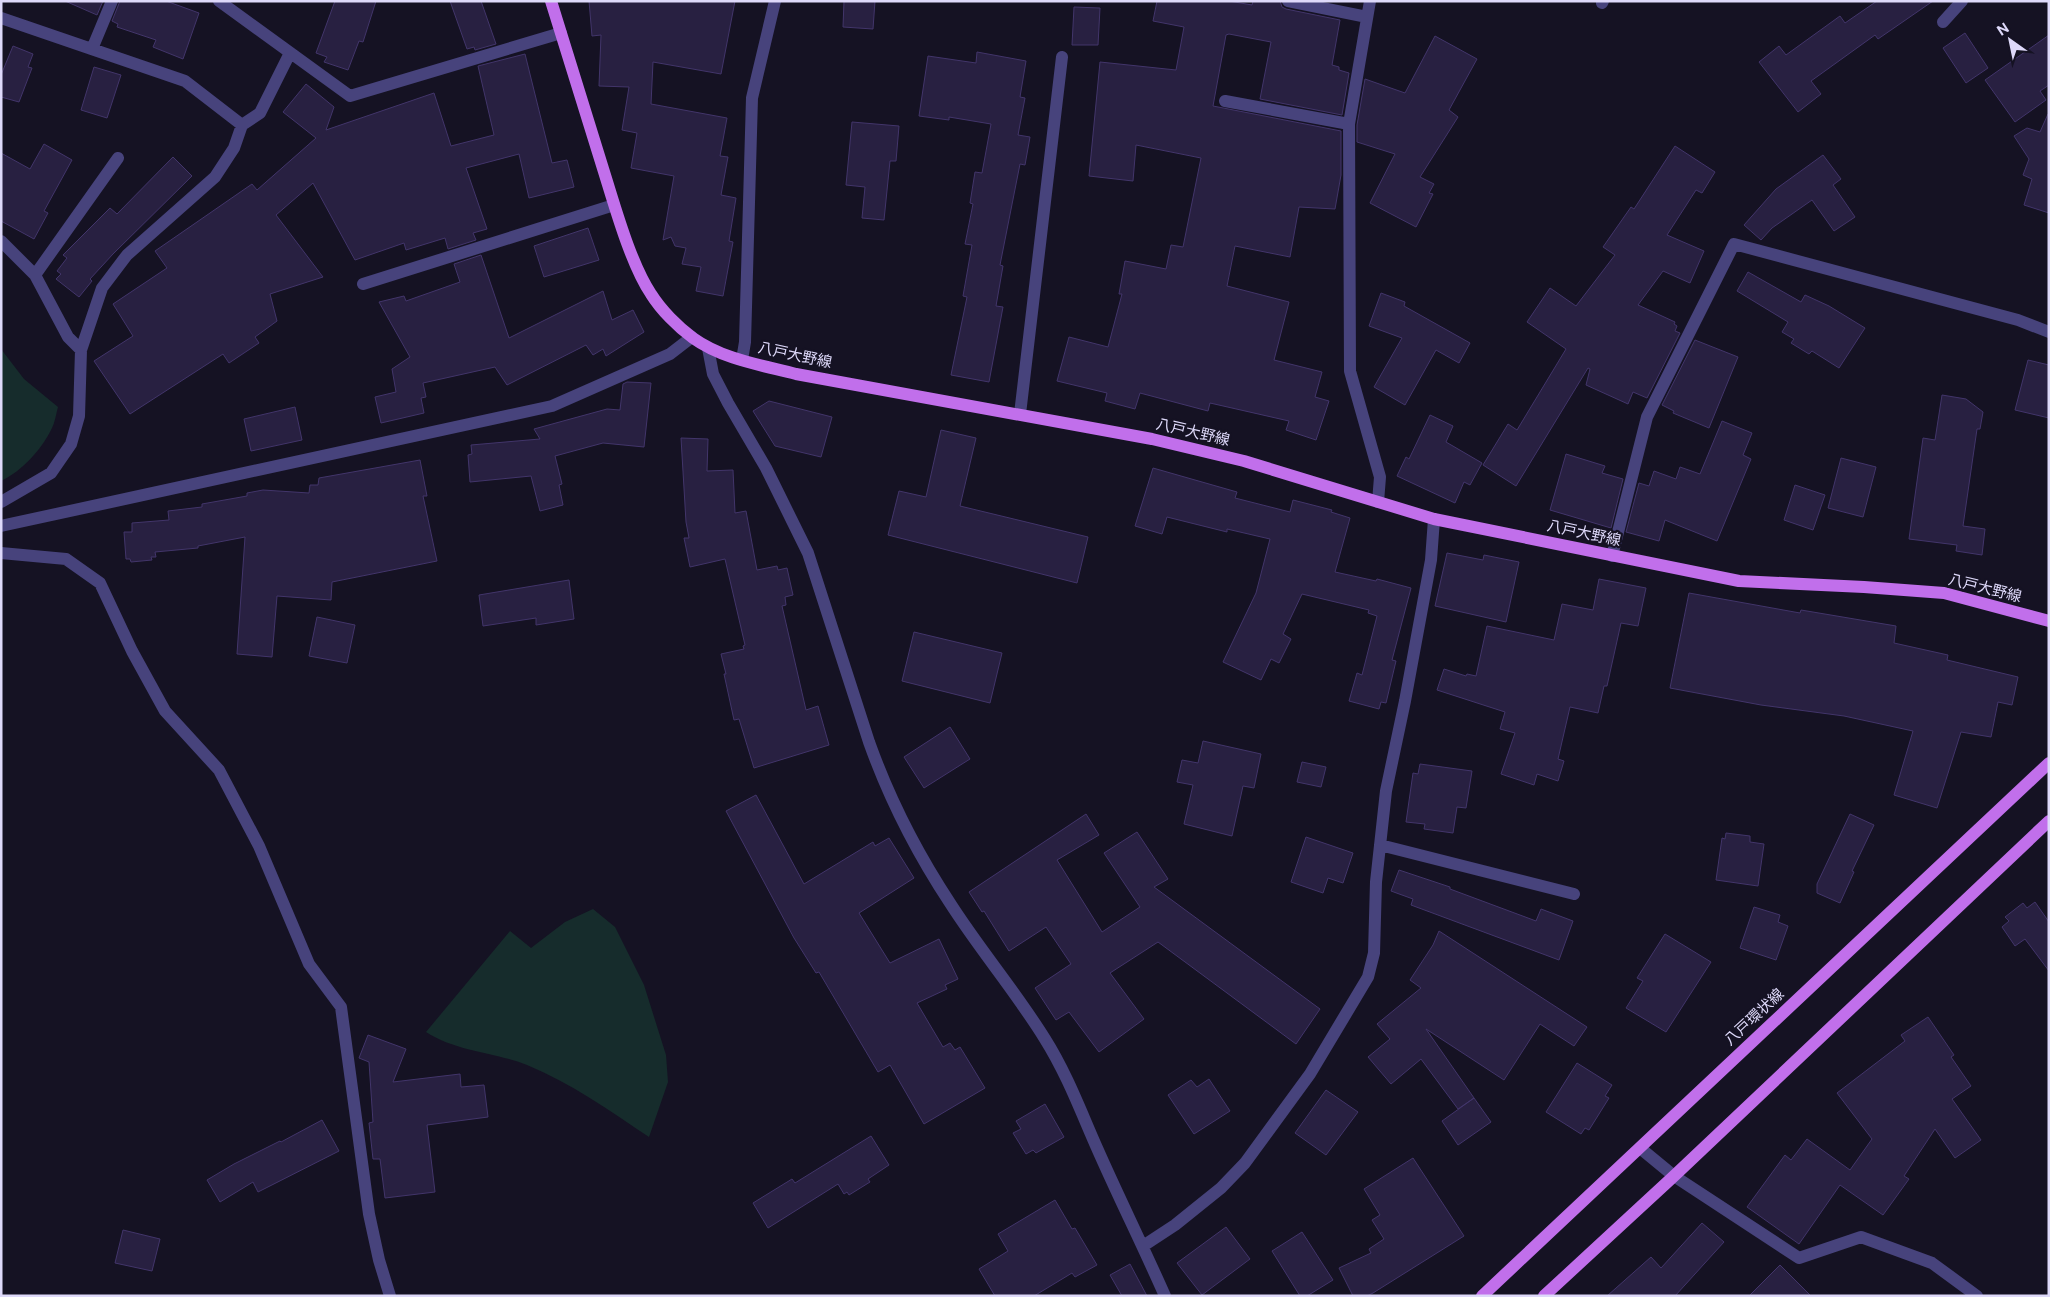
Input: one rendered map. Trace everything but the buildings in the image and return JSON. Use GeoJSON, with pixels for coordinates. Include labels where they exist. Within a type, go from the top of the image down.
{"type":"FeatureCollection","features":[{"type":"Feature","properties":{"kind":"main road","name":"八戸大野線"},"geometry":{"type":"LineString","coordinates":[[552,1],[614,206],[638,268],[651,294],[666,313],[692,337],[708,348],[742,360],[796,374],[1020,414],[1152,440],[1235,459],[1434,519],[1612,556],[1738,581],[1944,593],[2049,621]]}},
{"type":"Feature","properties":{"kind":"main road","name":"八戸環状線"},"geometry":{"type":"LineString","coordinates":[[1482,1296],[2049,763]]}},
{"type":"Feature","properties":{"kind":"main road"},"geometry":{"type":"LineString","coordinates":[[1545,1295],[1674,1176],[2049,821]]}},
{"type":"Feature","properties":{"kind":"street"},"geometry":{"type":"LineString","coordinates":[[92,49],[112,1]]}},
{"type":"Feature","properties":{"kind":"street"},"geometry":{"type":"LineString","coordinates":[[219,1],[350,96],[561,33]]}},
{"type":"Feature","properties":{"kind":"street"},"geometry":{"type":"LineString","coordinates":[[742,360],[745,342],[752,98],[775,1]]}},
{"type":"Feature","properties":{"kind":"street"},"geometry":{"type":"LineString","coordinates":[[1288,1],[1367,17]]}},
{"type":"Feature","properties":{"kind":"street"},"geometry":{"type":"LineString","coordinates":[[1370,1],[1349,124],[1350,371],[1380,478],[1378,502]]}},
{"type":"Feature","properties":{"kind":"street"},"geometry":{"type":"LineString","coordinates":[[1943,22],[1962,1]]}},
{"type":"Feature","properties":{"kind":"street"},"geometry":{"type":"LineString","coordinates":[[1,18],[185,81],[242,125]]}},
{"type":"Feature","properties":{"kind":"street"},"geometry":{"type":"LineString","coordinates":[[1,502],[52,473],[71,444],[79,416],[81,350],[102,288],[127,255],[215,177],[234,148],[242,125],[260,113],[290,53]]}},
{"type":"Feature","properties":{"kind":"street"},"geometry":{"type":"LineString","coordinates":[[1020,414],[1062,57]]}},
{"type":"Feature","properties":{"kind":"street"},"geometry":{"type":"LineString","coordinates":[[1225,101],[1349,124]]}},
{"type":"Feature","properties":{"kind":"street"},"geometry":{"type":"LineString","coordinates":[[35,275],[118,158]]}},
{"type":"Feature","properties":{"kind":"street"},"geometry":{"type":"LineString","coordinates":[[363,284],[614,206]]}},
{"type":"Feature","properties":{"kind":"street"},"geometry":{"type":"LineString","coordinates":[[1,241],[35,275],[68,337],[81,350]]}},
{"type":"Feature","properties":{"kind":"street"},"geometry":{"type":"LineString","coordinates":[[1612,556],[1647,416],[1734,244],[2018,320],[2049,332]]}},
{"type":"Feature","properties":{"kind":"street"},"geometry":{"type":"LineString","coordinates":[[1,526],[552,406],[670,354],[692,337]]}},
{"type":"Feature","properties":{"kind":"street"},"geometry":{"type":"LineString","coordinates":[[708,348],[713,374],[728,404],[766,468],[808,553],[869,742],[878,767],[901,817],[920,855],[950,903],[1045,1039],[1070,1083],[1097,1148],[1165,1296]]}},
{"type":"Feature","properties":{"kind":"street"},"geometry":{"type":"LineString","coordinates":[[1143,1246],[1175,1225],[1221,1188],[1245,1163],[1310,1074],[1368,977],[1374,953],[1376,882],[1386,791],[1405,702],[1431,560],[1434,519]]}},
{"type":"Feature","properties":{"kind":"street"},"geometry":{"type":"LineString","coordinates":[[1,552],[66,559],[100,583],[132,652],[165,711],[219,770],[259,846],[310,964],[341,1007],[369,1214],[379,1260],[390,1296]]}},
{"type":"Feature","properties":{"kind":"street"},"geometry":{"type":"LineString","coordinates":[[1380,845],[1574,894]]}},
{"type":"Feature","properties":{"kind":"street"},"geometry":{"type":"LineString","coordinates":[[1640,1148],[1674,1176],[1799,1258],[1861,1238],[1932,1263],[1977,1296]]}},
{"type":"Feature","properties":{"kind":"green space"},"geometry":{"type":"Polygon","coordinates":[[[1,349],[24,379],[58,407],[47,438],[23,466],[1,481],[1,349]]]}},
{"type":"Feature","properties":{"kind":"green space"},"geometry":{"type":"Polygon","coordinates":[[[593,909],[615,927],[644,985],[666,1055],[668,1082],[649,1137],[590,1098],[543,1072],[514,1061],[450,1044],[426,1032],[510,931],[531,948],[565,922],[593,909]]]}}]}
